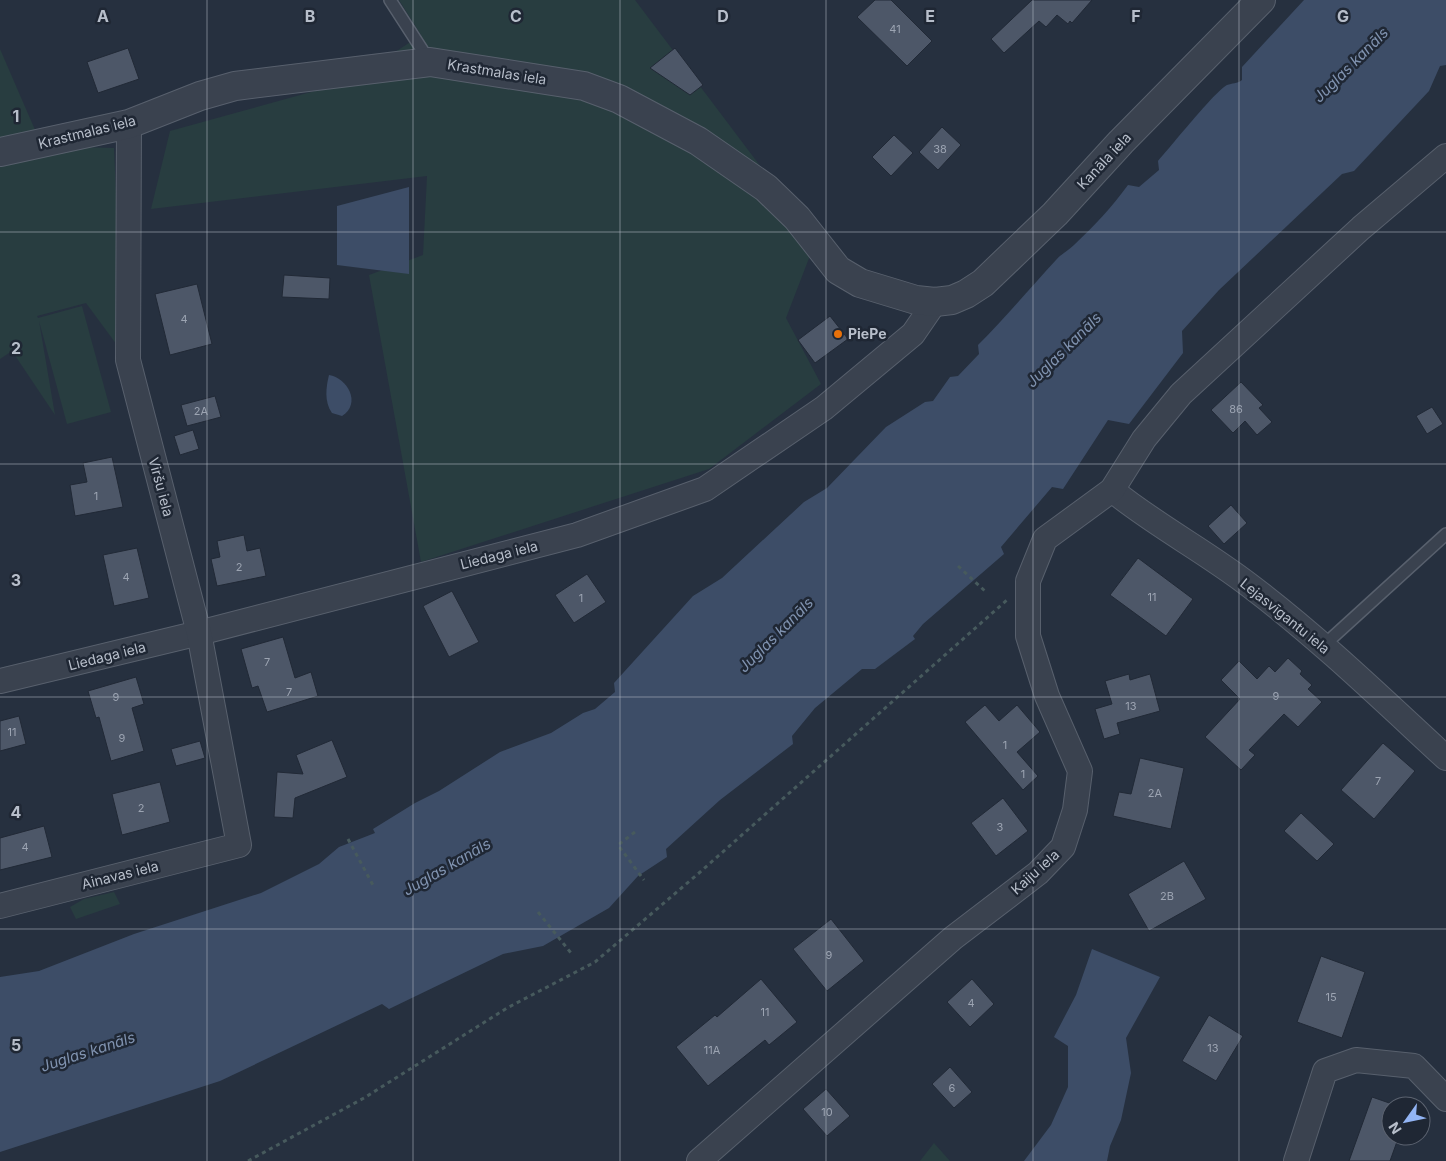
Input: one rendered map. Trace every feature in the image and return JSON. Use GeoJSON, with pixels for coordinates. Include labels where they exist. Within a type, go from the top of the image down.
{"type":"FeatureCollection","features":[{"type":"Feature","properties":{"kind":"street","name":"Kanāla iela"},"geometry":{"type":"LineString","coordinates":[[935,302],[952,300],[983,283],[1055,214],[1121,142],[1261,0]]}},
{"type":"Feature","properties":{"kind":"street","name":"Krastmalas iela"},"geometry":{"type":"LineString","coordinates":[[0,152],[129,124],[200,96],[235,86],[430,62],[584,86],[619,99],[698,141],[766,188],[797,218],[838,270],[860,283],[916,300],[935,302]]}},
{"type":"Feature","properties":{"kind":"street","name":"Viršu iela"},"geometry":{"type":"LineString","coordinates":[[129,124],[128,360],[199,633],[240,845]]}},
{"type":"Feature","properties":{"kind":"street"},"geometry":{"type":"LineString","coordinates":[[1112,490],[1144,439],[1181,394],[1361,228],[1446,156]]}},
{"type":"Feature","properties":{"kind":"street","name":"Liedaga iela"},"geometry":{"type":"LineString","coordinates":[[0,681],[199,633],[577,535],[705,488],[824,408],[913,334],[935,302]]}},
{"type":"Feature","properties":{"kind":"street","name":"Kaiju iela"},"geometry":{"type":"LineString","coordinates":[[699,1161],[953,938],[1038,873],[1063,847],[1075,810],[1080,771],[1047,696],[1028,636],[1028,581],[1045,539],[1112,490]]}},
{"type":"Feature","properties":{"kind":"street","name":"Lejasvīgantu iela"},"geometry":{"type":"LineString","coordinates":[[1112,490],[1133,507],[1248,584],[1324,646],[1446,758]]}},
{"type":"Feature","properties":{"kind":"street","name":"Ainavas iela"},"geometry":{"type":"LineString","coordinates":[[0,906],[240,845]]}},
{"type":"Feature","properties":{"kind":"street"},"geometry":{"type":"LineString","coordinates":[[1296,1161],[1325,1071],[1356,1060],[1414,1066],[1446,1099]]}},
{"type":"Feature","properties":{"kind":"lane"},"geometry":{"type":"LineString","coordinates":[[390,0],[430,62]]}},
{"type":"Feature","properties":{"kind":"lane"},"geometry":{"type":"LineString","coordinates":[[1324,646],[1446,534]]}},
{"type":"Feature","properties":{"kind":"path"},"geometry":{"type":"LineString","coordinates":[[958,566],[986,592]]}},
{"type":"Feature","properties":{"kind":"path"},"geometry":{"type":"LineString","coordinates":[[248,1161],[364,1098],[507,1008],[595,962],[699,873],[1028,581]]}},
{"type":"Feature","properties":{"kind":"path"},"geometry":{"type":"LineString","coordinates":[[635,832],[618,845],[644,880]]}},
{"type":"Feature","properties":{"kind":"path"},"geometry":{"type":"LineString","coordinates":[[348,839],[374,887]]}},
{"type":"Feature","properties":{"kind":"path"},"geometry":{"type":"LineString","coordinates":[[538,912],[571,953]]}},
{"type":"Feature","properties":{"kind":"green space"},"geometry":{"type":"Polygon","coordinates":[[[399,0],[635,0],[816,240],[786,318],[821,384],[709,469],[421,562],[369,275],[423,255],[427,176],[151,209],[170,131],[351,81],[421,35],[399,0]]]}},
{"type":"Feature","properties":{"kind":"green space"},"geometry":{"type":"Polygon","coordinates":[[[0,49],[42,146],[114,148],[120,284],[117,345],[86,303],[37,316],[38,318],[82,306],[111,412],[67,424],[39,321],[55,415],[12,351],[0,359],[0,49]]]}},
{"type":"Feature","properties":{"kind":"green space"},"geometry":{"type":"Polygon","coordinates":[[[114,892],[120,904],[76,919],[70,907],[84,899],[114,892]]]}},
{"type":"Feature","properties":{"kind":"green space"},"geometry":{"type":"Polygon","coordinates":[[[934,1143],[950,1161],[920,1161],[934,1143]]]}},
{"type":"Feature","properties":{"kind":"water","name":"Juglas kanāls"},"geometry":{"type":"Polygon","coordinates":[[[1304,0],[1446,0],[1446,65],[1440,66],[1429,91],[1354,171],[1342,174],[1219,290],[1182,331],[1183,353],[1129,424],[1108,420],[1063,489],[1052,487],[1001,547],[1004,554],[923,624],[913,636],[915,639],[875,669],[862,669],[815,708],[792,736],[793,744],[720,800],[666,849],[667,857],[638,876],[609,908],[543,946],[503,954],[389,1009],[382,1004],[220,1081],[0,1152],[0,977],[39,971],[134,934],[261,893],[319,864],[339,847],[375,833],[373,829],[415,803],[439,791],[500,752],[551,733],[583,713],[595,709],[615,692],[614,683],[693,596],[722,578],[804,502],[827,488],[886,427],[925,402],[933,401],[950,377],[958,376],[979,354],[978,345],[1058,258],[1096,223],[1128,185],[1139,187],[1159,170],[1158,161],[1203,108],[1221,89],[1242,80],[1242,67],[1304,0]]]}},
{"type":"Feature","properties":{"kind":"water"},"geometry":{"type":"Polygon","coordinates":[[[409,187],[409,274],[337,265],[337,206],[409,187]]]}},
{"type":"Feature","properties":{"kind":"water"},"geometry":{"type":"Polygon","coordinates":[[[329,375],[341,381],[350,392],[351,405],[342,416],[332,413],[329,409],[327,389],[329,375]]]}},
{"type":"Feature","properties":{"kind":"water"},"geometry":{"type":"Polygon","coordinates":[[[1092,949],[1160,977],[1126,1038],[1131,1073],[1121,1120],[1110,1146],[1107,1161],[1024,1161],[1051,1125],[1068,1087],[1068,1046],[1054,1037],[1076,995],[1092,949]]]}},
{"type":"Feature","properties":{"kind":"building"},"geometry":{"type":"Polygon","coordinates":[[[875,0],[891,0],[932,41],[907,66],[857,17],[875,0]]]}},
{"type":"Feature","properties":{"kind":"building"},"geometry":{"type":"Polygon","coordinates":[[[1032,0],[1092,0],[1072,23],[1070,21],[1068,24],[1057,15],[1046,27],[1039,21],[1004,53],[991,39],[1032,0]]]}},
{"type":"Feature","properties":{"kind":"building"},"geometry":{"type":"Polygon","coordinates":[[[128,48],[139,79],[98,93],[87,62],[128,48]]]}},
{"type":"Feature","properties":{"kind":"building"},"geometry":{"type":"Polygon","coordinates":[[[675,48],[703,85],[690,95],[650,68],[675,48]]]}},
{"type":"Feature","properties":{"kind":"building"},"geometry":{"type":"Polygon","coordinates":[[[942,127],[961,145],[938,170],[919,152],[942,127]]]}},
{"type":"Feature","properties":{"kind":"building"},"geometry":{"type":"Polygon","coordinates":[[[894,135],[913,153],[891,176],[872,157],[894,135]]]}},
{"type":"Feature","properties":{"kind":"building"},"geometry":{"type":"Polygon","coordinates":[[[284,275],[330,278],[329,299],[282,297],[284,275]]]}},
{"type":"Feature","properties":{"kind":"building"},"geometry":{"type":"Polygon","coordinates":[[[197,284],[212,344],[170,355],[155,294],[197,284]]]}},
{"type":"Feature","properties":{"kind":"building"},"geometry":{"type":"Polygon","coordinates":[[[830,316],[848,339],[815,363],[798,340],[830,316]]]}},
{"type":"Feature","properties":{"kind":"building"},"geometry":{"type":"Polygon","coordinates":[[[1241,382],[1263,405],[1259,408],[1272,422],[1257,435],[1245,421],[1233,433],[1211,410],[1241,382]]]}},
{"type":"Feature","properties":{"kind":"building"},"geometry":{"type":"Polygon","coordinates":[[[215,396],[221,417],[187,426],[181,405],[215,396]]]}},
{"type":"Feature","properties":{"kind":"building"},"geometry":{"type":"Polygon","coordinates":[[[1432,407],[1443,424],[1427,434],[1416,416],[1432,407]]]}},
{"type":"Feature","properties":{"kind":"building"},"geometry":{"type":"Polygon","coordinates":[[[193,430],[199,449],[180,455],[174,436],[193,430]]]}},
{"type":"Feature","properties":{"kind":"building"},"geometry":{"type":"Polygon","coordinates":[[[112,457],[123,507],[75,516],[70,485],[87,482],[83,463],[112,457]]]}},
{"type":"Feature","properties":{"kind":"building"},"geometry":{"type":"Polygon","coordinates":[[[1231,505],[1247,523],[1224,544],[1208,526],[1231,505]]]}},
{"type":"Feature","properties":{"kind":"building"},"geometry":{"type":"Polygon","coordinates":[[[244,535],[247,551],[260,548],[266,576],[217,586],[211,559],[220,557],[217,541],[244,535]]]}},
{"type":"Feature","properties":{"kind":"building"},"geometry":{"type":"Polygon","coordinates":[[[137,548],[149,598],[114,606],[103,555],[137,548]]]}},
{"type":"Feature","properties":{"kind":"building"},"geometry":{"type":"Polygon","coordinates":[[[1138,558],[1193,599],[1166,636],[1110,595],[1138,558]]]}},
{"type":"Feature","properties":{"kind":"building"},"geometry":{"type":"Polygon","coordinates":[[[587,574],[606,602],[574,623],[555,595],[587,574]]]}},
{"type":"Feature","properties":{"kind":"building"},"geometry":{"type":"Polygon","coordinates":[[[452,591],[479,642],[449,657],[423,606],[452,591]]]}},
{"type":"Feature","properties":{"kind":"building"},"geometry":{"type":"Polygon","coordinates":[[[283,637],[295,678],[311,672],[318,696],[267,712],[258,686],[252,688],[241,649],[283,637]]]}},
{"type":"Feature","properties":{"kind":"building"},"geometry":{"type":"Polygon","coordinates":[[[1288,658],[1302,671],[1300,674],[1312,685],[1308,689],[1322,702],[1298,727],[1284,714],[1249,750],[1255,755],[1241,770],[1205,737],[1240,699],[1221,680],[1239,661],[1257,679],[1269,666],[1275,672],[1288,658]]]}},
{"type":"Feature","properties":{"kind":"building"},"geometry":{"type":"Polygon","coordinates":[[[1129,674],[1130,680],[1150,674],[1160,711],[1117,723],[1120,734],[1104,739],[1095,709],[1112,704],[1105,681],[1129,674]]]}},
{"type":"Feature","properties":{"kind":"building"},"geometry":{"type":"Polygon","coordinates":[[[136,677],[144,704],[132,708],[144,751],[111,761],[99,717],[96,718],[88,691],[136,677]]]}},
{"type":"Feature","properties":{"kind":"building"},"geometry":{"type":"Polygon","coordinates":[[[985,705],[999,721],[1017,705],[1040,732],[1017,752],[1038,776],[1023,790],[965,722],[985,705]]]}},
{"type":"Feature","properties":{"kind":"building"},"geometry":{"type":"Polygon","coordinates":[[[19,716],[26,744],[0,751],[0,721],[19,716]]]}},
{"type":"Feature","properties":{"kind":"building"},"geometry":{"type":"Polygon","coordinates":[[[332,740],[347,777],[295,798],[293,818],[274,817],[277,772],[303,774],[296,755],[332,740]]]}},
{"type":"Feature","properties":{"kind":"building"},"geometry":{"type":"Polygon","coordinates":[[[200,741],[205,758],[176,766],[171,749],[200,741]]]}},
{"type":"Feature","properties":{"kind":"building"},"geometry":{"type":"Polygon","coordinates":[[[1383,743],[1415,771],[1374,819],[1341,790],[1383,743]]]}},
{"type":"Feature","properties":{"kind":"building"},"geometry":{"type":"Polygon","coordinates":[[[1140,758],[1184,768],[1171,829],[1113,816],[1119,792],[1131,794],[1140,758]]]}},
{"type":"Feature","properties":{"kind":"building"},"geometry":{"type":"Polygon","coordinates":[[[160,782],[170,822],[122,835],[112,794],[160,782]]]}},
{"type":"Feature","properties":{"kind":"building"},"geometry":{"type":"Polygon","coordinates":[[[1003,798],[1028,831],[996,856],[971,823],[1003,798]]]}},
{"type":"Feature","properties":{"kind":"building"},"geometry":{"type":"Polygon","coordinates":[[[1301,813],[1334,844],[1317,861],[1284,831],[1301,813]]]}},
{"type":"Feature","properties":{"kind":"building"},"geometry":{"type":"Polygon","coordinates":[[[44,826],[52,857],[0,870],[0,838],[44,826]]]}},
{"type":"Feature","properties":{"kind":"building"},"geometry":{"type":"Polygon","coordinates":[[[1184,861],[1206,899],[1149,931],[1128,894],[1184,861]]]}},
{"type":"Feature","properties":{"kind":"building"},"geometry":{"type":"Polygon","coordinates":[[[831,919],[864,961],[827,991],[793,949],[831,919]]]}},
{"type":"Feature","properties":{"kind":"building"},"geometry":{"type":"Polygon","coordinates":[[[1321,956],[1365,972],[1342,1038],[1297,1022],[1321,956]]]}},
{"type":"Feature","properties":{"kind":"building"},"geometry":{"type":"Polygon","coordinates":[[[761,979],[797,1022],[769,1045],[765,1040],[708,1086],[676,1047],[715,1015],[717,1017],[761,979]]]}},
{"type":"Feature","properties":{"kind":"building"},"geometry":{"type":"Polygon","coordinates":[[[972,979],[994,1004],[970,1027],[947,1002],[972,979]]]}},
{"type":"Feature","properties":{"kind":"building"},"geometry":{"type":"Polygon","coordinates":[[[1209,1015],[1243,1036],[1216,1081],[1182,1061],[1209,1015]]]}},
{"type":"Feature","properties":{"kind":"building"},"geometry":{"type":"Polygon","coordinates":[[[950,1067],[972,1092],[954,1108],[932,1084],[950,1067]]]}},
{"type":"Feature","properties":{"kind":"building"},"geometry":{"type":"Polygon","coordinates":[[[826,1089],[850,1116],[827,1136],[803,1109],[826,1089]]]}},
{"type":"Feature","properties":{"kind":"building"},"geometry":{"type":"Polygon","coordinates":[[[1372,1097],[1381,1100],[1381,1146],[1395,1146],[1390,1161],[1349,1161],[1372,1097]]]}},
{"type":"Feature","properties":{"kind":"place","name":"PiePe"},"geometry":{"type":"Point","coordinates":[838,334]}}]}
